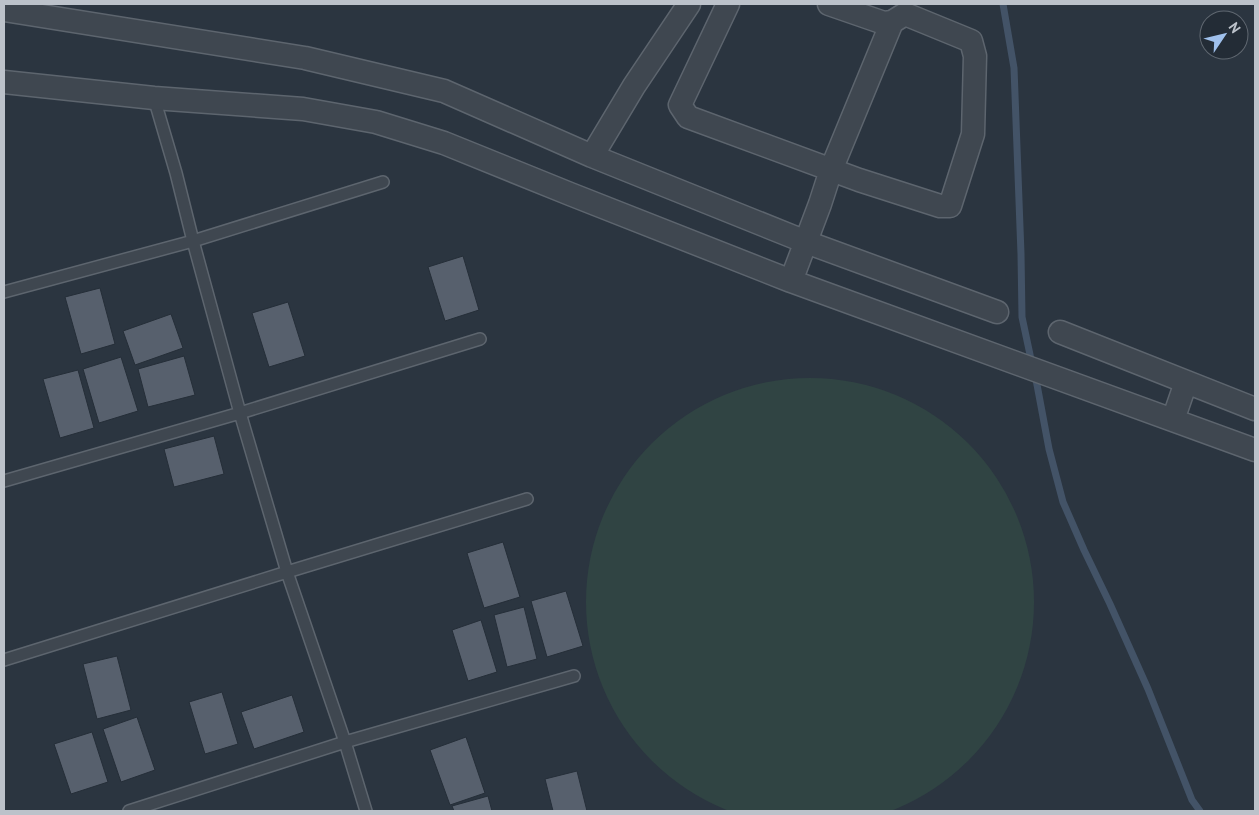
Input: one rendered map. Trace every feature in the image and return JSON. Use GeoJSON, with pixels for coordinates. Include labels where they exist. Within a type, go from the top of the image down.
{"type":"FeatureCollection","features":[{"type":"Feature","properties":{"kind":"street"},"geometry":{"type":"LineString","coordinates":[[592,156],[634,86],[689,4]]}},
{"type":"Feature","properties":{"kind":"street"},"geometry":{"type":"LineString","coordinates":[[728,4],[680,105],[688,117],[831,170],[940,206],[950,206],[973,134],[975,56],[971,41],[905,14],[892,22],[884,23],[829,4]]}},
{"type":"Feature","properties":{"kind":"street"},"geometry":{"type":"LineString","coordinates":[[4,10],[305,58],[444,91],[592,156],[806,242],[997,312]]}},
{"type":"Feature","properties":{"kind":"street"},"geometry":{"type":"LineString","coordinates":[[791,281],[831,170],[892,22]]}},
{"type":"Feature","properties":{"kind":"street"},"geometry":{"type":"LineString","coordinates":[[4,82],[154,98],[303,109],[376,122],[444,143],[791,281],[1255,450]]}},
{"type":"Feature","properties":{"kind":"street"},"geometry":{"type":"LineString","coordinates":[[1060,332],[1255,409]]}},
{"type":"Feature","properties":{"kind":"street"},"geometry":{"type":"LineString","coordinates":[[1172,420],[1186,382]]}},
{"type":"Feature","properties":{"kind":"lane"},"geometry":{"type":"LineString","coordinates":[[154,98],[240,413],[287,572],[345,742],[366,811]]}},
{"type":"Feature","properties":{"kind":"lane"},"geometry":{"type":"LineString","coordinates":[[4,292],[193,241],[383,182]]}},
{"type":"Feature","properties":{"kind":"lane"},"geometry":{"type":"LineString","coordinates":[[4,481],[240,413],[480,339]]}},
{"type":"Feature","properties":{"kind":"lane"},"geometry":{"type":"LineString","coordinates":[[4,660],[527,499]]}},
{"type":"Feature","properties":{"kind":"lane"},"geometry":{"type":"LineString","coordinates":[[129,811],[345,742],[574,676]]}},
{"type":"Feature","properties":{"kind":"green space"},"geometry":{"type":"Polygon","coordinates":[[[810,378],[854,382],[896,395],[935,415],[969,443],[997,477],[1017,516],[1030,558],[1034,602],[1030,646],[1017,688],[997,727],[969,761],[935,789],[896,809],[854,822],[810,826],[766,822],[724,809],[685,789],[651,761],[623,727],[603,688],[590,646],[586,602],[590,558],[603,516],[623,477],[651,443],[685,415],[724,395],[766,382],[810,378]]]}},
{"type":"Feature","properties":{"kind":"building"},"geometry":{"type":"Polygon","coordinates":[[[463,256],[479,310],[445,321],[428,267],[463,256]]]}},
{"type":"Feature","properties":{"kind":"building"},"geometry":{"type":"Polygon","coordinates":[[[100,288],[115,344],[81,354],[65,297],[100,288]]]}},
{"type":"Feature","properties":{"kind":"building"},"geometry":{"type":"Polygon","coordinates":[[[288,302],[305,356],[269,367],[252,313],[288,302]]]}},
{"type":"Feature","properties":{"kind":"building"},"geometry":{"type":"Polygon","coordinates":[[[171,314],[183,348],[135,365],[123,331],[171,314]]]}},
{"type":"Feature","properties":{"kind":"building"},"geometry":{"type":"Polygon","coordinates":[[[184,356],[195,395],[148,407],[138,369],[184,356]]]}},
{"type":"Feature","properties":{"kind":"building"},"geometry":{"type":"Polygon","coordinates":[[[121,357],[138,411],[99,423],[83,369],[121,357]]]}},
{"type":"Feature","properties":{"kind":"building"},"geometry":{"type":"Polygon","coordinates":[[[78,370],[94,428],[60,438],[43,379],[78,370]]]}},
{"type":"Feature","properties":{"kind":"building"},"geometry":{"type":"Polygon","coordinates":[[[214,436],[224,474],[174,487],[164,449],[214,436]]]}},
{"type":"Feature","properties":{"kind":"building"},"geometry":{"type":"Polygon","coordinates":[[[503,542],[520,597],[484,608],[467,553],[503,542]]]}},
{"type":"Feature","properties":{"kind":"building"},"geometry":{"type":"Polygon","coordinates":[[[566,591],[583,646],[547,657],[531,601],[566,591]]]}},
{"type":"Feature","properties":{"kind":"building"},"geometry":{"type":"Polygon","coordinates":[[[524,607],[537,659],[507,667],[494,615],[524,607]]]}},
{"type":"Feature","properties":{"kind":"building"},"geometry":{"type":"Polygon","coordinates":[[[481,620],[497,672],[468,681],[452,630],[481,620]]]}},
{"type":"Feature","properties":{"kind":"building"},"geometry":{"type":"Polygon","coordinates":[[[117,656],[131,710],[97,719],[83,664],[117,656]]]}},
{"type":"Feature","properties":{"kind":"building"},"geometry":{"type":"Polygon","coordinates":[[[222,692],[238,744],[205,754],[189,702],[222,692]]]}},
{"type":"Feature","properties":{"kind":"building"},"geometry":{"type":"Polygon","coordinates":[[[292,695],[304,732],[254,749],[241,712],[292,695]]]}},
{"type":"Feature","properties":{"kind":"building"},"geometry":{"type":"Polygon","coordinates":[[[137,717],[155,770],[121,782],[103,729],[137,717]]]}},
{"type":"Feature","properties":{"kind":"building"},"geometry":{"type":"Polygon","coordinates":[[[92,732],[108,782],[71,794],[54,744],[92,732]]]}},
{"type":"Feature","properties":{"kind":"building"},"geometry":{"type":"Polygon","coordinates":[[[466,737],[485,793],[450,805],[430,750],[466,737]]]}},
{"type":"Feature","properties":{"kind":"building"},"geometry":{"type":"Polygon","coordinates":[[[577,771],[587,811],[553,811],[545,779],[577,771]]]}},
{"type":"Feature","properties":{"kind":"building"},"geometry":{"type":"Polygon","coordinates":[[[488,796],[492,811],[454,811],[452,806],[488,796]]]}},
{"type":"Feature","properties":{"kind":"waterway"},"geometry":{"type":"LineString","coordinates":[[1003,4],[1014,68],[1022,317],[1032,364]]}},
{"type":"Feature","properties":{"kind":"waterway"},"geometry":{"type":"LineString","coordinates":[[1035,374],[1049,449],[1063,502],[1148,689],[1192,800],[1200,811]]}}]}
